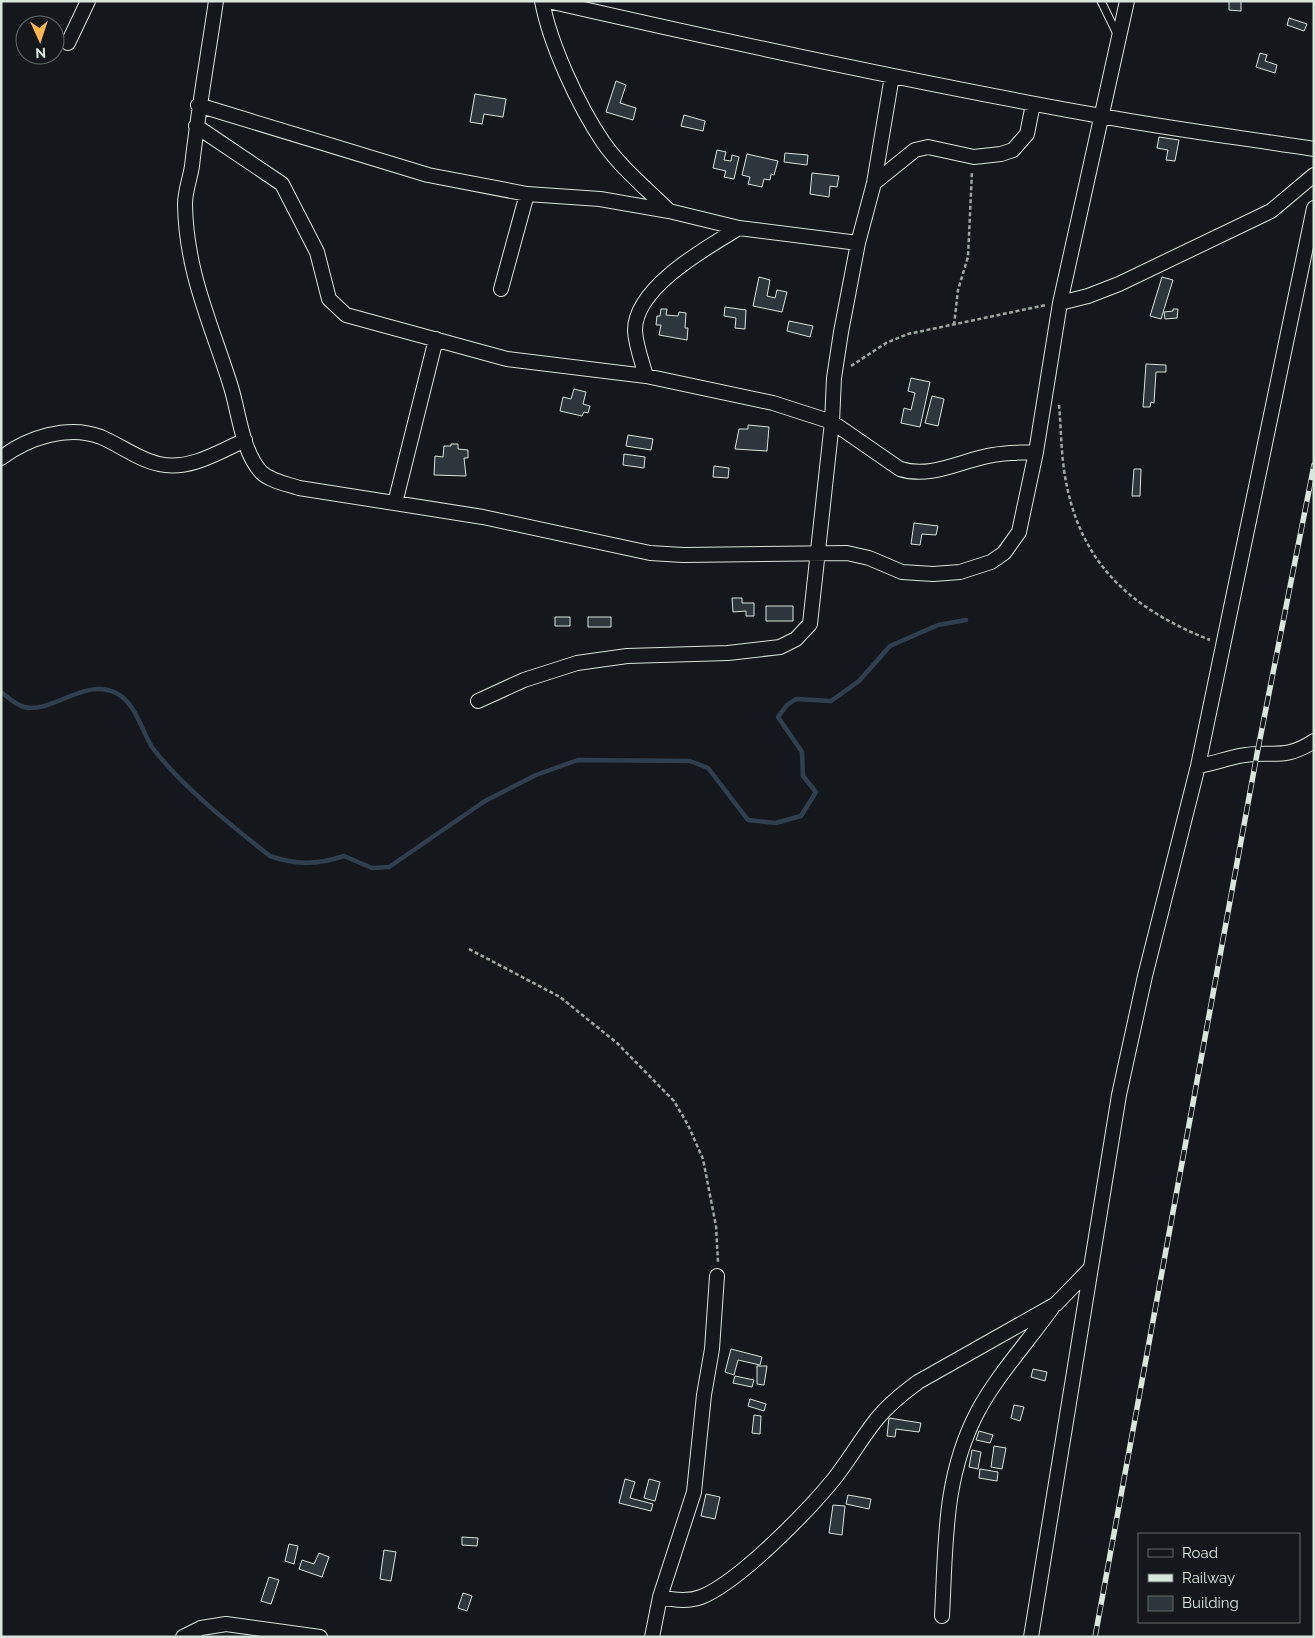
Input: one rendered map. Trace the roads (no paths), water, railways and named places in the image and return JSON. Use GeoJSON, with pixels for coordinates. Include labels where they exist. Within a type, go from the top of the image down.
{"type":"FeatureCollection","features":[{"type":"Feature","properties":{"kind":"street"},"geometry":{"type":"LineString","coordinates":[[68,43],[88,1]]}},
{"type":"Feature","properties":{"kind":"street"},"geometry":{"type":"LineString","coordinates":[[216,1],[198,106],[185,202],[191,266],[228,380],[245,440],[251,455],[262,472],[276,481],[313,490],[491,519],[650,553],[683,555],[847,553],[869,558],[902,572],[933,574],[960,572],[991,562],[1014,542],[1019,532],[1036,452],[1060,303],[1103,117],[1127,1]]}},
{"type":"Feature","properties":{"kind":"street"},"geometry":{"type":"LineString","coordinates":[[542,1],[549,34],[575,91],[603,142],[669,211]]}},
{"type":"Feature","properties":{"kind":"street"},"geometry":{"type":"LineString","coordinates":[[548,1],[892,76],[1034,104],[1103,117],[1314,149]]}},
{"type":"Feature","properties":{"kind":"street"},"geometry":{"type":"LineString","coordinates":[[478,701],[524,680],[577,663],[627,656],[736,652],[780,647],[796,639],[810,624],[832,422],[834,378],[858,243],[874,183],[892,76]]}},
{"type":"Feature","properties":{"kind":"street"},"geometry":{"type":"LineString","coordinates":[[874,183],[903,157],[915,150],[928,147],[974,157],[1001,154],[1013,150],[1027,134],[1034,104]]}},
{"type":"Feature","properties":{"kind":"street"},"geometry":{"type":"LineString","coordinates":[[198,106],[428,176],[527,194],[600,199],[669,211],[739,228],[858,243]]}},
{"type":"Feature","properties":{"kind":"street"},"geometry":{"type":"LineString","coordinates":[[196,126],[282,184],[314,244],[328,299],[346,315],[507,359],[646,376],[773,403],[832,422],[894,465],[912,473],[924,473],[995,454],[1036,452]]}},
{"type":"Feature","properties":{"kind":"street"},"geometry":{"type":"LineString","coordinates":[[1060,303],[1088,296],[1119,284],[1271,211],[1314,176]]}},
{"type":"Feature","properties":{"kind":"street"},"geometry":{"type":"LineString","coordinates":[[501,289],[527,194]]}},
{"type":"Feature","properties":{"kind":"street"},"geometry":{"type":"LineString","coordinates":[[1031,1637],[1119,1094],[1154,939],[1198,766],[1314,208]]}},
{"type":"Feature","properties":{"kind":"street"},"geometry":{"type":"LineString","coordinates":[[646,376],[635,330],[637,316],[646,300],[682,264],[739,228]]}},
{"type":"Feature","properties":{"kind":"street"},"geometry":{"type":"LineString","coordinates":[[395,504],[436,339]]}},
{"type":"Feature","properties":{"kind":"street"},"geometry":{"type":"LineString","coordinates":[[1,458],[18,445],[79,431],[100,437],[160,464],[184,465],[245,440]]}},
{"type":"Feature","properties":{"kind":"street"},"geometry":{"type":"LineString","coordinates":[[1198,766],[1220,763],[1239,756],[1287,755],[1299,751],[1314,742]]}},
{"type":"Feature","properties":{"kind":"street"},"geometry":{"type":"LineString","coordinates":[[942,1616],[948,1505],[965,1440],[990,1393],[1056,1304],[1089,1270]]}},
{"type":"Feature","properties":{"kind":"street"},"geometry":{"type":"LineString","coordinates":[[652,1637],[660,1597],[694,1492],[704,1395],[712,1349],[717,1276]]}},
{"type":"Feature","properties":{"kind":"street"},"geometry":{"type":"LineString","coordinates":[[660,1597],[674,1600],[700,1597],[732,1577],[816,1500],[876,1419],[897,1398],[918,1382],[1056,1304]]}},
{"type":"Feature","properties":{"kind":"street"},"geometry":{"type":"LineString","coordinates":[[183,1637],[201,1628],[226,1624],[320,1637]]}},
{"type":"Feature","properties":{"kind":"lane"},"geometry":{"type":"LineString","coordinates":[[1101,1],[1119,38]]}},
{"type":"Feature","properties":{"kind":"waterway"},"geometry":{"type":"LineString","coordinates":[[1,692],[21,706],[35,708],[46,706],[92,689],[104,689],[116,693],[129,703],[152,747],[177,776],[239,832],[270,856],[307,863],[344,856],[372,868],[389,867],[485,801],[536,775],[578,760],[690,761],[708,768],[748,820],[776,823],[801,816],[816,792],[803,776],[802,752],[778,717],[787,705],[796,699],[831,701],[859,681],[890,646],[938,625],[966,620]]}},
{"type":"Feature","properties":{"kind":"railway"},"geometry":{"type":"LineString","coordinates":[[1095,1637],[1257,754],[1314,465]]}}]}
